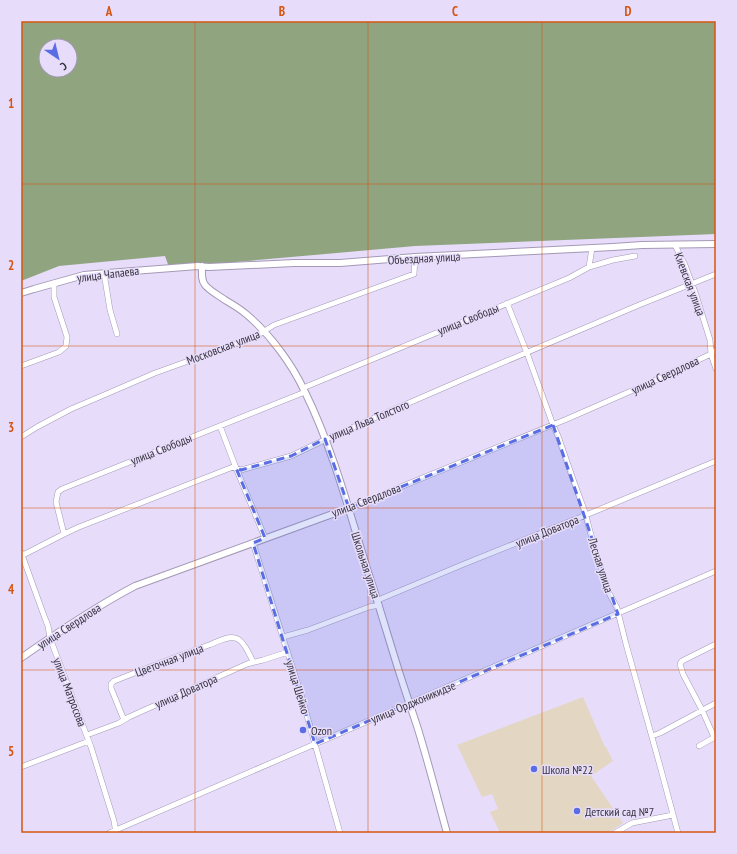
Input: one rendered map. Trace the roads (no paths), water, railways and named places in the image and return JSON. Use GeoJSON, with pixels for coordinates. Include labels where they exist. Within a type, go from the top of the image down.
{"type":"FeatureCollection","features":[{"type":"Feature","properties":{"kind":"street","name":"Объездная улица"},"geometry":{"type":"LineString","coordinates":[[173,268],[340,262],[642,245],[716,244]]}},
{"type":"Feature","properties":{"kind":"street","name":"Киевская улица"},"geometry":{"type":"LineString","coordinates":[[675,245],[685,265],[696,295],[710,340],[711,354],[716,369]]}},
{"type":"Feature","properties":{"kind":"street"},"geometry":{"type":"LineString","coordinates":[[589,266],[592,248]]}},
{"type":"Feature","properties":{"kind":"street","name":"улица Свободы"},"geometry":{"type":"LineString","coordinates":[[64,534],[56,502],[57,494],[60,490],[68,486],[220,426],[569,278],[589,266],[635,256]]}},
{"type":"Feature","properties":{"kind":"street","name":"Московская улица"},"geometry":{"type":"LineString","coordinates":[[21,437],[71,409],[155,373],[255,336],[274,325],[414,274],[415,257]]}},
{"type":"Feature","properties":{"kind":"street","name":"Школьная улица"},"geometry":{"type":"LineString","coordinates":[[202,266],[202,277],[204,284],[214,293],[245,313],[264,332],[278,347],[294,371],[304,390],[325,439],[349,508],[356,535],[418,727],[447,833]]}},
{"type":"Feature","properties":{"kind":"street","name":"улица Чапаева"},"geometry":{"type":"LineString","coordinates":[[21,293],[84,276],[173,268]]}},
{"type":"Feature","properties":{"kind":"street"},"geometry":{"type":"LineString","coordinates":[[104,273],[110,310],[117,334]]}},
{"type":"Feature","properties":{"kind":"street","name":"улица Льва Толстого"},"geometry":{"type":"LineString","coordinates":[[21,555],[64,534],[233,467],[241,470],[291,456],[325,439],[716,274]]}},
{"type":"Feature","properties":{"kind":"street"},"geometry":{"type":"LineString","coordinates":[[21,366],[59,352],[66,346],[67,337],[54,296],[54,283]]}},
{"type":"Feature","properties":{"kind":"street","name":"Лесная улица"},"geometry":{"type":"LineString","coordinates":[[507,303],[558,436],[586,515],[609,593],[617,608],[678,833]]}},
{"type":"Feature","properties":{"kind":"street","name":"улица Свердлова"},"geometry":{"type":"LineString","coordinates":[[21,658],[107,602],[135,586],[349,508],[553,425],[638,388],[711,354],[716,350]]}},
{"type":"Feature","properties":{"kind":"street"},"geometry":{"type":"LineString","coordinates":[[220,426],[265,538]]}},
{"type":"Feature","properties":{"kind":"street","name":"улица Доватора"},"geometry":{"type":"LineString","coordinates":[[283,637],[308,630],[369,607],[464,564],[716,461]]}},
{"type":"Feature","properties":{"kind":"street","name":"улица Шейко"},"geometry":{"type":"LineString","coordinates":[[253,543],[288,652],[340,833]]}},
{"type":"Feature","properties":{"kind":"street","name":"улица Матросова"},"geometry":{"type":"LineString","coordinates":[[21,555],[99,770],[115,832]]}},
{"type":"Feature","properties":{"kind":"street","name":"улица Орджоникидзе"},"geometry":{"type":"LineString","coordinates":[[109,833],[115,832],[716,571]]}},
{"type":"Feature","properties":{"kind":"street","name":"Цветочная улица"},"geometry":{"type":"LineString","coordinates":[[124,720],[111,688],[111,684],[114,681],[229,638],[236,638],[240,640],[253,662]]}},
{"type":"Feature","properties":{"kind":"street"},"geometry":{"type":"LineString","coordinates":[[698,746],[715,737],[683,674],[680,664],[682,661],[716,644]]}},
{"type":"Feature","properties":{"kind":"street","name":"улица Доватора"},"geometry":{"type":"LineString","coordinates":[[87,735],[119,723],[253,662],[288,652]]}},
{"type":"Feature","properties":{"kind":"street"},"geometry":{"type":"LineString","coordinates":[[652,736],[716,703]]}},
{"type":"Feature","properties":{"kind":"street"},"geometry":{"type":"LineString","coordinates":[[21,768],[89,741]]}},
{"type":"Feature","properties":{"kind":"street"},"geometry":{"type":"LineString","coordinates":[[615,833],[632,823],[673,815]]}},
{"type":"Feature","properties":{"kind":"place","name":"Ozon"},"geometry":{"type":"Point","coordinates":[303,730]}},
{"type":"Feature","properties":{"kind":"place","name":"Школа №22"},"geometry":{"type":"Point","coordinates":[534,769]}},
{"type":"Feature","properties":{"kind":"place","name":"Детский сад №7"},"geometry":{"type":"Point","coordinates":[577,811]}}]}
